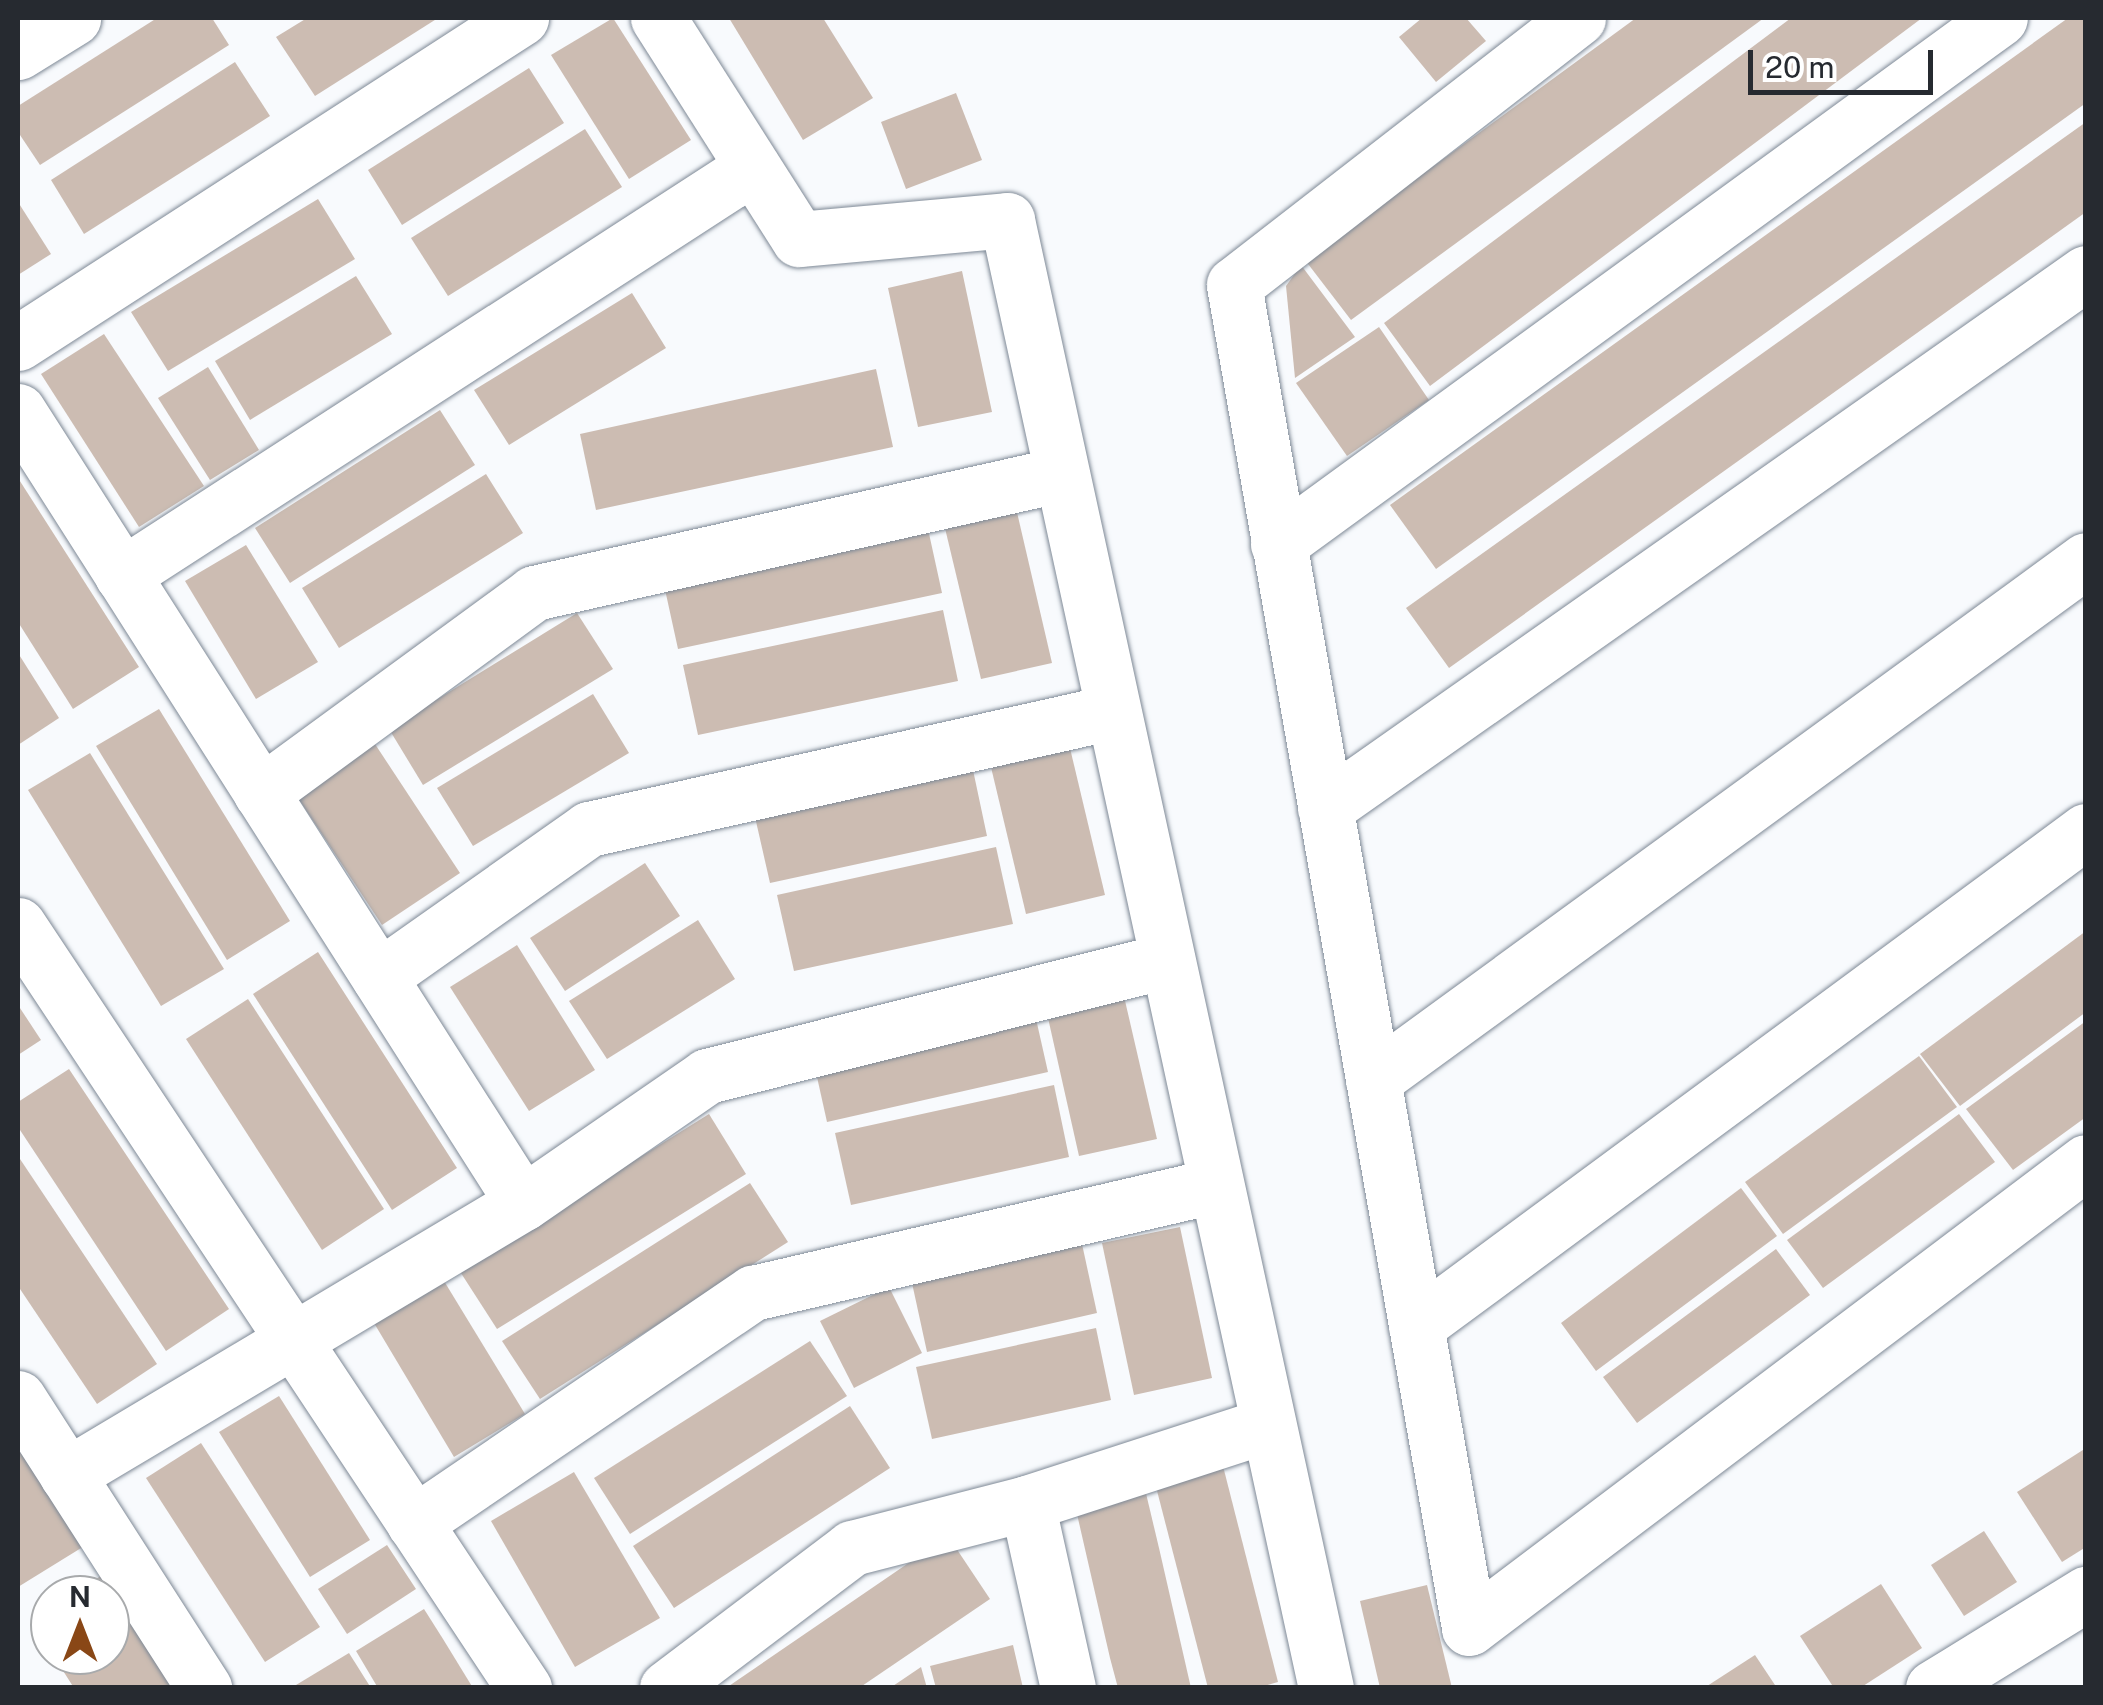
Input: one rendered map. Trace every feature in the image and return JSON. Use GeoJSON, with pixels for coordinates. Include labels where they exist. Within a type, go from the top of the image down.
{"type":"FeatureCollection","features":[{"type":"Feature","properties":{"kind":"street"},"geometry":{"type":"LineString","coordinates":[[18,52],[73,18]]}},
{"type":"Feature","properties":{"kind":"street"},"geometry":{"type":"LineString","coordinates":[[18,344],[521,18]]}},
{"type":"Feature","properties":{"kind":"street"},"geometry":{"type":"LineString","coordinates":[[658,18],[799,239],[1007,220],[1264,1426],[1326,1688]]}},
{"type":"Feature","properties":{"kind":"street"},"geometry":{"type":"LineString","coordinates":[[1578,18],[1234,285],[1469,1628],[2086,1162]]}},
{"type":"Feature","properties":{"kind":"street"},"geometry":{"type":"LineString","coordinates":[[1278,544],[2000,18]]}},
{"type":"Feature","properties":{"kind":"street"},"geometry":{"type":"LineString","coordinates":[[122,575],[753,166]]}},
{"type":"Feature","properties":{"kind":"street"},"geometry":{"type":"LineString","coordinates":[[1325,808],[2086,273]]}},
{"type":"Feature","properties":{"kind":"street"},"geometry":{"type":"LineString","coordinates":[[18,411],[523,1203]]}},
{"type":"Feature","properties":{"kind":"street"},"geometry":{"type":"LineString","coordinates":[[261,793],[534,592],[1062,474]]}},
{"type":"Feature","properties":{"kind":"street"},"geometry":{"type":"LineString","coordinates":[[1373,1080],[2086,560]]}},
{"type":"Feature","properties":{"kind":"street"},"geometry":{"type":"LineString","coordinates":[[378,977],[589,829],[1112,712]]}},
{"type":"Feature","properties":{"kind":"street"},"geometry":{"type":"LineString","coordinates":[[1416,1326],[2086,831]]}},
{"type":"Feature","properties":{"kind":"street"},"geometry":{"type":"LineString","coordinates":[[18,925],[524,1688]]}},
{"type":"Feature","properties":{"kind":"street"},"geometry":{"type":"LineString","coordinates":[[68,1475],[523,1203],[707,1076],[1165,960]]}},
{"type":"Feature","properties":{"kind":"street"},"geometry":{"type":"LineString","coordinates":[[414,1523],[753,1293],[1213,1186]]}},
{"type":"Feature","properties":{"kind":"street"},"geometry":{"type":"LineString","coordinates":[[18,1398],[204,1688]]}},
{"type":"Feature","properties":{"kind":"street"},"geometry":{"type":"LineString","coordinates":[[667,1688],[852,1548],[1027,1503],[1264,1426]]}},
{"type":"Feature","properties":{"kind":"street"},"geometry":{"type":"LineString","coordinates":[[1027,1503],[1068,1688]]}},
{"type":"Feature","properties":{"kind":"street"},"geometry":{"type":"LineString","coordinates":[[1933,1688],[2086,1594]]}},
{"type":"Feature","properties":{"kind":"building"},"geometry":{"type":"Polygon","coordinates":[[[157,18],[212,18],[229,45],[40,165],[18,132],[18,106],[157,18]]]}},
{"type":"Feature","properties":{"kind":"building"},"geometry":{"type":"Polygon","coordinates":[[[307,18],[438,18],[315,96],[276,37],[307,18]]]}},
{"type":"Feature","properties":{"kind":"building"},"geometry":{"type":"Polygon","coordinates":[[[613,18],[691,140],[629,179],[551,55],[613,18]]]}},
{"type":"Feature","properties":{"kind":"building"},"geometry":{"type":"Polygon","coordinates":[[[729,18],[823,18],[873,98],[803,140],[729,18]]]}},
{"type":"Feature","properties":{"kind":"building"},"geometry":{"type":"Polygon","coordinates":[[[1422,18],[1466,18],[1486,41],[1436,82],[1399,37],[1422,18]]]}},
{"type":"Feature","properties":{"kind":"building"},"geometry":{"type":"Polygon","coordinates":[[[1636,18],[1764,18],[1351,320],[1305,260],[1636,18]]]}},
{"type":"Feature","properties":{"kind":"building"},"geometry":{"type":"Polygon","coordinates":[[[1791,18],[1922,18],[1430,386],[1384,323],[1791,18]]]}},
{"type":"Feature","properties":{"kind":"building"},"geometry":{"type":"Polygon","coordinates":[[[2068,18],[2086,18],[2086,103],[1436,569],[1390,505],[2068,18]]]}},
{"type":"Feature","properties":{"kind":"building"},"geometry":{"type":"Polygon","coordinates":[[[235,62],[270,116],[84,234],[51,180],[235,62]]]}},
{"type":"Feature","properties":{"kind":"building"},"geometry":{"type":"Polygon","coordinates":[[[529,68],[564,123],[402,225],[368,170],[529,68]]]}},
{"type":"Feature","properties":{"kind":"building"},"geometry":{"type":"Polygon","coordinates":[[[956,93],[982,160],[906,189],[881,122],[956,93]]]}},
{"type":"Feature","properties":{"kind":"building"},"geometry":{"type":"Polygon","coordinates":[[[2086,122],[2086,212],[1449,668],[1406,608],[2086,122]]]}},
{"type":"Feature","properties":{"kind":"building"},"geometry":{"type":"Polygon","coordinates":[[[585,129],[622,187],[448,296],[411,238],[585,129]]]}},
{"type":"Feature","properties":{"kind":"building"},"geometry":{"type":"Polygon","coordinates":[[[318,199],[355,259],[168,371],[131,312],[318,199]]]}},
{"type":"Feature","properties":{"kind":"building"},"geometry":{"type":"Polygon","coordinates":[[[18,202],[51,254],[18,275],[18,202]]]}},
{"type":"Feature","properties":{"kind":"building"},"geometry":{"type":"Polygon","coordinates":[[[1301,265],[1355,337],[1295,378],[1286,286],[1301,265]]]}},
{"type":"Feature","properties":{"kind":"building"},"geometry":{"type":"Polygon","coordinates":[[[962,271],[992,412],[918,427],[888,288],[962,271]]]}},
{"type":"Feature","properties":{"kind":"building"},"geometry":{"type":"Polygon","coordinates":[[[356,276],[392,334],[250,420],[215,361],[356,276]]]}},
{"type":"Feature","properties":{"kind":"building"},"geometry":{"type":"Polygon","coordinates":[[[632,293],[666,348],[509,445],[474,390],[632,293]]]}},
{"type":"Feature","properties":{"kind":"building"},"geometry":{"type":"Polygon","coordinates":[[[1379,327],[1429,400],[1347,456],[1296,383],[1379,327]]]}},
{"type":"Feature","properties":{"kind":"building"},"geometry":{"type":"Polygon","coordinates":[[[104,334],[204,486],[139,527],[41,374],[104,334]]]}},
{"type":"Feature","properties":{"kind":"building"},"geometry":{"type":"Polygon","coordinates":[[[208,367],[259,450],[210,480],[158,398],[208,367]]]}},
{"type":"Feature","properties":{"kind":"building"},"geometry":{"type":"Polygon","coordinates":[[[876,369],[893,447],[596,510],[580,434],[876,369]]]}},
{"type":"Feature","properties":{"kind":"building"},"geometry":{"type":"Polygon","coordinates":[[[440,410],[475,465],[290,583],[255,528],[440,410]]]}},
{"type":"Feature","properties":{"kind":"building"},"geometry":{"type":"Polygon","coordinates":[[[486,474],[523,533],[339,648],[302,588],[486,474]]]}},
{"type":"Feature","properties":{"kind":"building"},"geometry":{"type":"Polygon","coordinates":[[[18,478],[139,667],[73,709],[18,622],[18,478]]]}},
{"type":"Feature","properties":{"kind":"building"},"geometry":{"type":"Polygon","coordinates":[[[1016,508],[1052,663],[981,679],[944,524],[1016,508]]]}},
{"type":"Feature","properties":{"kind":"building"},"geometry":{"type":"Polygon","coordinates":[[[928,529],[942,593],[678,649],[664,585],[928,529]]]}},
{"type":"Feature","properties":{"kind":"building"},"geometry":{"type":"Polygon","coordinates":[[[246,545],[318,662],[256,699],[185,581],[246,545]]]}},
{"type":"Feature","properties":{"kind":"building"},"geometry":{"type":"Polygon","coordinates":[[[943,610],[958,681],[698,735],[683,665],[943,610]]]}},
{"type":"Feature","properties":{"kind":"building"},"geometry":{"type":"Polygon","coordinates":[[[577,613],[613,669],[423,785],[389,729],[577,613]]]}},
{"type":"Feature","properties":{"kind":"building"},"geometry":{"type":"Polygon","coordinates":[[[18,653],[59,718],[18,745],[18,653]]]}},
{"type":"Feature","properties":{"kind":"building"},"geometry":{"type":"Polygon","coordinates":[[[593,694],[629,753],[473,846],[437,788],[593,694]]]}},
{"type":"Feature","properties":{"kind":"building"},"geometry":{"type":"Polygon","coordinates":[[[159,709],[290,921],[227,960],[96,746],[159,709]]]}},
{"type":"Feature","properties":{"kind":"building"},"geometry":{"type":"Polygon","coordinates":[[[373,741],[460,873],[382,925],[294,792],[373,741]]]}},
{"type":"Feature","properties":{"kind":"building"},"geometry":{"type":"Polygon","coordinates":[[[1069,744],[1105,895],[1026,914],[990,763],[1069,744]]]}},
{"type":"Feature","properties":{"kind":"building"},"geometry":{"type":"Polygon","coordinates":[[[90,753],[224,969],[161,1006],[28,790],[90,753]]]}},
{"type":"Feature","properties":{"kind":"building"},"geometry":{"type":"Polygon","coordinates":[[[973,770],[987,836],[770,883],[755,817],[973,770]]]}},
{"type":"Feature","properties":{"kind":"building"},"geometry":{"type":"Polygon","coordinates":[[[996,847],[1013,924],[794,971],[777,895],[996,847]]]}},
{"type":"Feature","properties":{"kind":"building"},"geometry":{"type":"Polygon","coordinates":[[[645,863],[680,916],[565,991],[530,938],[645,863]]]}},
{"type":"Feature","properties":{"kind":"building"},"geometry":{"type":"Polygon","coordinates":[[[698,920],[735,979],[607,1059],[569,1001],[698,920]]]}},
{"type":"Feature","properties":{"kind":"building"},"geometry":{"type":"Polygon","coordinates":[[[2086,931],[2086,1012],[1960,1106],[1920,1054],[2086,931]]]}},
{"type":"Feature","properties":{"kind":"building"},"geometry":{"type":"Polygon","coordinates":[[[517,945],[595,1070],[529,1111],[450,987],[517,945]]]}},
{"type":"Feature","properties":{"kind":"building"},"geometry":{"type":"Polygon","coordinates":[[[318,952],[457,1168],[392,1210],[253,994],[318,952]]]}},
{"type":"Feature","properties":{"kind":"building"},"geometry":{"type":"Polygon","coordinates":[[[1123,992],[1157,1139],[1079,1156],[1046,1009],[1123,992]]]}},
{"type":"Feature","properties":{"kind":"building"},"geometry":{"type":"Polygon","coordinates":[[[248,999],[384,1209],[322,1250],[186,1039],[248,999]]]}},
{"type":"Feature","properties":{"kind":"building"},"geometry":{"type":"Polygon","coordinates":[[[18,1005],[41,1040],[18,1055],[18,1005]]]}},
{"type":"Feature","properties":{"kind":"building"},"geometry":{"type":"Polygon","coordinates":[[[1034,1010],[1048,1072],[827,1122],[813,1059],[1034,1010]]]}},
{"type":"Feature","properties":{"kind":"building"},"geometry":{"type":"Polygon","coordinates":[[[2086,1021],[2086,1117],[2013,1170],[1966,1109],[2086,1021]]]}},
{"type":"Feature","properties":{"kind":"building"},"geometry":{"type":"Polygon","coordinates":[[[1919,1056],[1957,1107],[1783,1234],[1745,1182],[1919,1056]]]}},
{"type":"Feature","properties":{"kind":"building"},"geometry":{"type":"Polygon","coordinates":[[[69,1069],[229,1309],[166,1351],[18,1127],[18,1102],[69,1069]]]}},
{"type":"Feature","properties":{"kind":"building"},"geometry":{"type":"Polygon","coordinates":[[[1054,1085],[1069,1157],[851,1205],[835,1133],[1054,1085]]]}},
{"type":"Feature","properties":{"kind":"building"},"geometry":{"type":"Polygon","coordinates":[[[709,1114],[746,1174],[497,1329],[459,1270],[709,1114]]]}},
{"type":"Feature","properties":{"kind":"building"},"geometry":{"type":"Polygon","coordinates":[[[1959,1114],[1995,1162],[1823,1288],[1787,1240],[1959,1114]]]}},
{"type":"Feature","properties":{"kind":"building"},"geometry":{"type":"Polygon","coordinates":[[[18,1156],[157,1364],[97,1404],[18,1286],[18,1156]]]}},
{"type":"Feature","properties":{"kind":"building"},"geometry":{"type":"Polygon","coordinates":[[[750,1183],[788,1242],[540,1399],[502,1341],[750,1183]]]}},
{"type":"Feature","properties":{"kind":"building"},"geometry":{"type":"Polygon","coordinates":[[[1741,1188],[1777,1236],[1596,1371],[1561,1323],[1741,1188]]]}},
{"type":"Feature","properties":{"kind":"building"},"geometry":{"type":"Polygon","coordinates":[[[1180,1227],[1212,1378],[1134,1395],[1102,1243],[1180,1227]]]}},
{"type":"Feature","properties":{"kind":"building"},"geometry":{"type":"Polygon","coordinates":[[[1082,1244],[1097,1313],[927,1352],[912,1283],[1082,1244]]]}},
{"type":"Feature","properties":{"kind":"building"},"geometry":{"type":"Polygon","coordinates":[[[1776,1249],[1810,1295],[1637,1423],[1603,1377],[1776,1249]]]}},
{"type":"Feature","properties":{"kind":"building"},"geometry":{"type":"Polygon","coordinates":[[[444,1281],[525,1414],[454,1457],[374,1323],[444,1281]]]}},
{"type":"Feature","properties":{"kind":"building"},"geometry":{"type":"Polygon","coordinates":[[[889,1287],[922,1353],[854,1388],[820,1321],[889,1287]]]}},
{"type":"Feature","properties":{"kind":"building"},"geometry":{"type":"Polygon","coordinates":[[[1096,1328],[1111,1400],[932,1439],[916,1367],[1096,1328]]]}},
{"type":"Feature","properties":{"kind":"building"},"geometry":{"type":"Polygon","coordinates":[[[810,1341],[847,1396],[630,1534],[594,1478],[810,1341]]]}},
{"type":"Feature","properties":{"kind":"building"},"geometry":{"type":"Polygon","coordinates":[[[279,1396],[370,1540],[310,1577],[219,1432],[279,1396]]]}},
{"type":"Feature","properties":{"kind":"building"},"geometry":{"type":"Polygon","coordinates":[[[850,1406],[890,1468],[674,1608],[633,1546],[850,1406]]]}},
{"type":"Feature","properties":{"kind":"building"},"geometry":{"type":"Polygon","coordinates":[[[18,1431],[86,1545],[37,1575],[30,1575],[30,1580],[18,1587],[18,1431]]]}},
{"type":"Feature","properties":{"kind":"building"},"geometry":{"type":"Polygon","coordinates":[[[201,1443],[320,1627],[265,1662],[146,1478],[201,1443]]]}},
{"type":"Feature","properties":{"kind":"building"},"geometry":{"type":"Polygon","coordinates":[[[2086,1448],[2086,1547],[2062,1562],[2017,1492],[2086,1448]]]}},
{"type":"Feature","properties":{"kind":"building"},"geometry":{"type":"Polygon","coordinates":[[[1223,1466],[1278,1682],[1257,1688],[1208,1688],[1155,1483],[1223,1466]]]}},
{"type":"Feature","properties":{"kind":"building"},"geometry":{"type":"Polygon","coordinates":[[[574,1472],[660,1618],[575,1667],[491,1521],[574,1472]]]}},
{"type":"Feature","properties":{"kind":"building"},"geometry":{"type":"Polygon","coordinates":[[[1144,1485],[1191,1688],[1118,1688],[1110,1658],[1074,1501],[1144,1485]]]}},
{"type":"Feature","properties":{"kind":"building"},"geometry":{"type":"Polygon","coordinates":[[[1984,1531],[2017,1582],[1964,1616],[1931,1565],[1984,1531]]]}},
{"type":"Feature","properties":{"kind":"building"},"geometry":{"type":"Polygon","coordinates":[[[948,1536],[990,1599],[859,1688],[726,1688],[948,1536]]]}},
{"type":"Feature","properties":{"kind":"building"},"geometry":{"type":"Polygon","coordinates":[[[387,1545],[416,1589],[347,1634],[318,1589],[387,1545]]]}},
{"type":"Feature","properties":{"kind":"building"},"geometry":{"type":"Polygon","coordinates":[[[1881,1584],[1922,1648],[1860,1688],[1834,1688],[1800,1636],[1881,1584]]]}},
{"type":"Feature","properties":{"kind":"building"},"geometry":{"type":"Polygon","coordinates":[[[1427,1585],[1452,1688],[1380,1688],[1360,1601],[1427,1585]]]}},
{"type":"Feature","properties":{"kind":"building"},"geometry":{"type":"Polygon","coordinates":[[[130,1605],[182,1688],[74,1688],[66,1675],[130,1675],[130,1605]]]}},
{"type":"Feature","properties":{"kind":"building"},"geometry":{"type":"Polygon","coordinates":[[[424,1609],[473,1688],[378,1688],[356,1651],[424,1609]]]}},
{"type":"Feature","properties":{"kind":"building"},"geometry":{"type":"Polygon","coordinates":[[[1013,1645],[1023,1688],[936,1688],[930,1666],[1013,1645]]]}},
{"type":"Feature","properties":{"kind":"building"},"geometry":{"type":"Polygon","coordinates":[[[349,1653],[371,1688],[291,1688],[349,1653]]]}},
{"type":"Feature","properties":{"kind":"building"},"geometry":{"type":"Polygon","coordinates":[[[1755,1655],[1777,1688],[1704,1688],[1755,1655]]]}},
{"type":"Feature","properties":{"kind":"building"},"geometry":{"type":"Polygon","coordinates":[[[921,1667],[927,1688],[890,1688],[921,1667]]]}}]}
